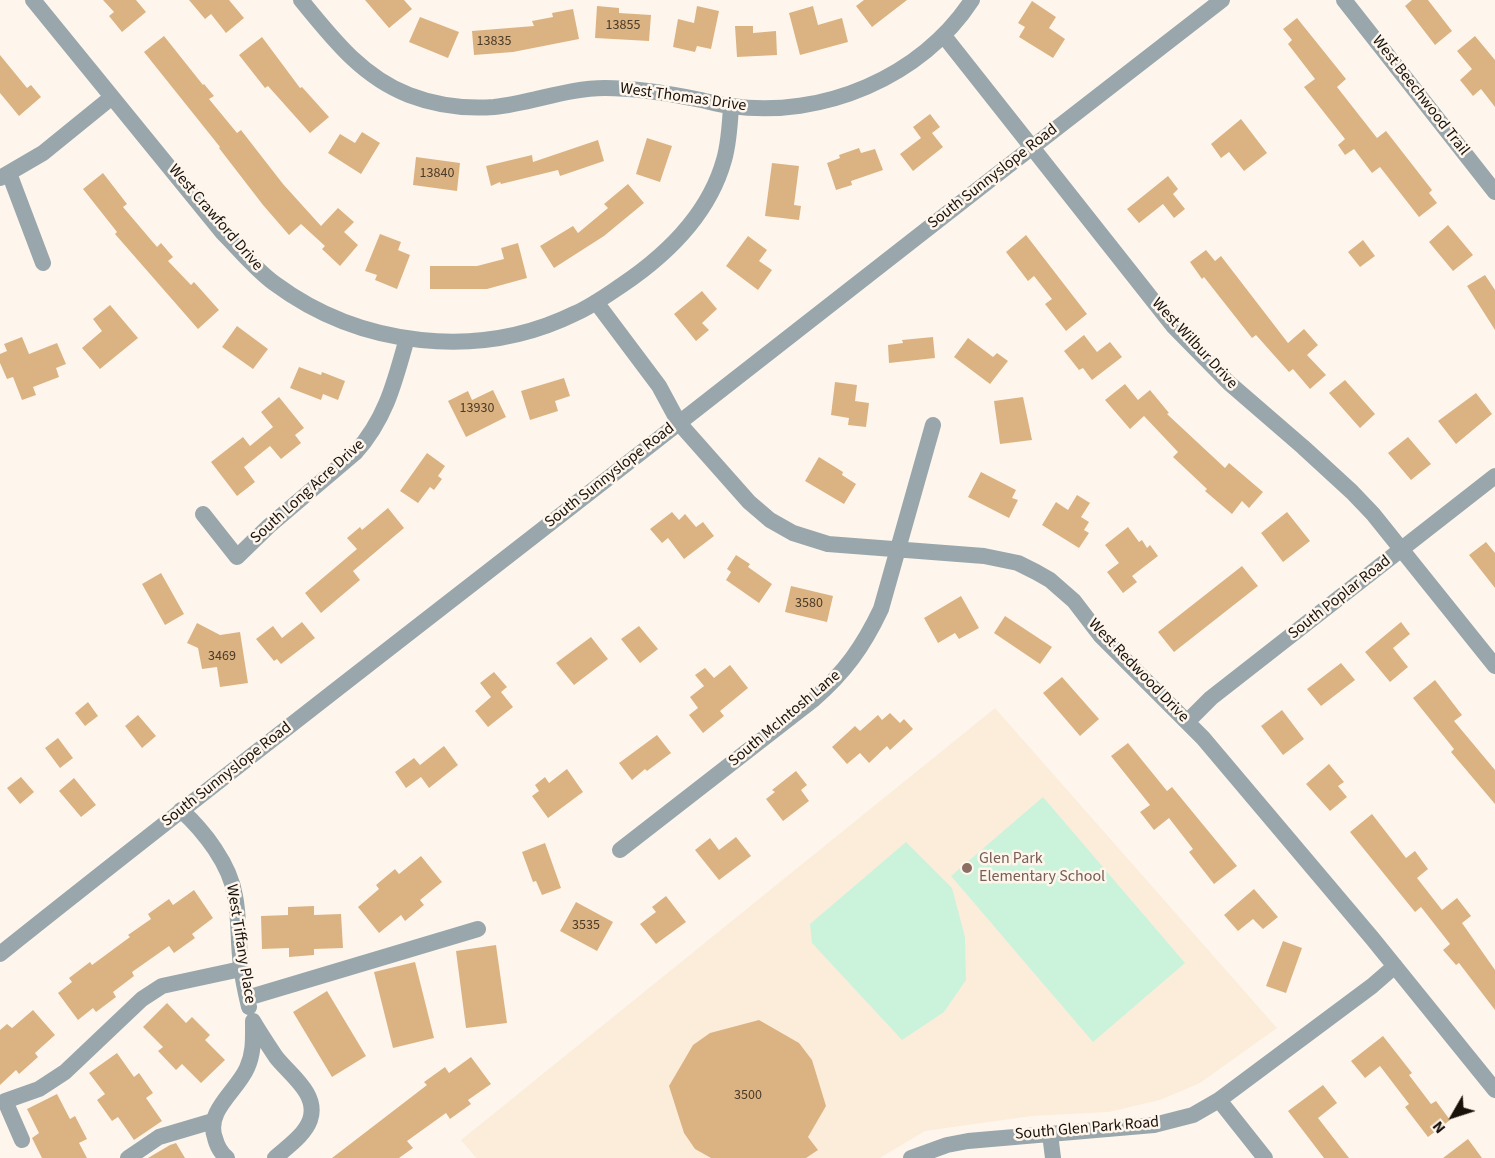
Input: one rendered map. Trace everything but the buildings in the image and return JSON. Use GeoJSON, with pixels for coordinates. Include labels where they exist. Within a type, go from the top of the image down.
{"type":"FeatureCollection","features":[{"type":"Feature","properties":{"kind":"street","name":"West Crawford Drive"},"geometry":{"type":"LineString","coordinates":[[33,0],[222,232],[273,282],[302,302],[339,320],[363,329],[426,342],[472,342],[515,335],[543,327],[576,314],[642,271],[689,227],[715,184],[724,161],[731,106]]}},
{"type":"Feature","properties":{"kind":"street","name":"West Thomas Drive"},"geometry":{"type":"LineString","coordinates":[[301,0],[354,61],[380,81],[408,95],[434,103],[458,106],[492,107],[572,90],[605,88],[639,90],[731,106],[790,107],[849,94],[923,55],[944,36]]}},
{"type":"Feature","properties":{"kind":"street"},"geometry":{"type":"LineString","coordinates":[[944,36],[972,0]]}},
{"type":"Feature","properties":{"kind":"street","name":"South Sunnyslope Road"},"geometry":{"type":"LineString","coordinates":[[0,954],[1032,146],[1222,0]]}},
{"type":"Feature","properties":{"kind":"street","name":"West Beechwood Trail"},"geometry":{"type":"LineString","coordinates":[[1344,0],[1495,192]]}},
{"type":"Feature","properties":{"kind":"street","name":"West Wilbur Drive"},"geometry":{"type":"LineString","coordinates":[[944,36],[1174,327],[1229,383],[1352,492],[1402,550],[1495,666]]}},
{"type":"Feature","properties":{"kind":"street"},"geometry":{"type":"LineString","coordinates":[[43,263],[4,175],[43,153],[112,97]]}},
{"type":"Feature","properties":{"kind":"street","name":"West Redwood Drive"},"geometry":{"type":"LineString","coordinates":[[596,302],[659,386],[679,423],[749,502],[770,520],[793,533],[828,544],[984,556],[1005,560],[1027,567],[1050,580],[1074,601],[1100,635],[1187,722],[1395,966],[1495,1090]]}},
{"type":"Feature","properties":{"kind":"street","name":"South Long Acre Drive"},"geometry":{"type":"LineString","coordinates":[[203,514],[237,557],[365,442],[382,415],[392,393],[407,338]]}},
{"type":"Feature","properties":{"kind":"street","name":"South McIntosh Lane"},"geometry":{"type":"LineString","coordinates":[[620,850],[834,682],[850,664],[868,637],[881,609],[933,425]]}},
{"type":"Feature","properties":{"kind":"street","name":"South Poplar Road"},"geometry":{"type":"LineString","coordinates":[[1187,722],[1210,698],[1495,476]]}},
{"type":"Feature","properties":{"kind":"street","name":"West Tiffany Place"},"geometry":{"type":"LineString","coordinates":[[182,810],[194,821],[226,869],[235,894],[241,969],[253,1021],[253,1044],[249,1064],[234,1089],[216,1112],[213,1121]]}},
{"type":"Feature","properties":{"kind":"street"},"geometry":{"type":"LineString","coordinates":[[247,998],[478,929]]}},
{"type":"Feature","properties":{"kind":"street","name":"South Glen Park Road"},"geometry":{"type":"LineString","coordinates":[[911,1158],[923,1152],[968,1141],[1154,1125],[1193,1115],[1220,1100],[1372,986],[1395,966]]}},
{"type":"Feature","properties":{"kind":"street"},"geometry":{"type":"LineString","coordinates":[[22,1140],[5,1101],[39,1089],[65,1072],[142,999],[162,986],[241,969]]}},
{"type":"Feature","properties":{"kind":"street","name":"West Tiffany Place"},"geometry":{"type":"LineString","coordinates":[[253,1021],[277,1058],[307,1093],[310,1100],[311,1118],[306,1127],[298,1138],[275,1158]]}},
{"type":"Feature","properties":{"kind":"street"},"geometry":{"type":"LineString","coordinates":[[1220,1100],[1265,1158]]}},
{"type":"Feature","properties":{"kind":"street"},"geometry":{"type":"LineString","coordinates":[[128,1158],[159,1137],[213,1121],[213,1133],[217,1146],[227,1158]]}},
{"type":"Feature","properties":{"kind":"street"},"geometry":{"type":"LineString","coordinates":[[1050,1134],[1053,1158]]}},
{"type":"Feature","properties":{"kind":"shaded area","name":"Glen Park Elementary School"},"geometry":{"type":"Polygon","coordinates":[[[995,708],[1277,1028],[1200,1083],[1160,1100],[1109,1112],[1032,1116],[925,1131],[880,1158],[476,1158],[461,1140],[995,708]]]}},
{"type":"Feature","properties":{"kind":"green space"},"geometry":{"type":"Polygon","coordinates":[[[1043,797],[1185,963],[1093,1042],[951,876],[1043,797]]]}},
{"type":"Feature","properties":{"kind":"green space"},"geometry":{"type":"Polygon","coordinates":[[[906,842],[952,888],[965,937],[966,980],[944,1012],[902,1040],[812,943],[810,924],[906,842]]]}},
{"type":"Feature","properties":{"kind":"place","name":"Glen Park Elementary School"},"geometry":{"type":"Point","coordinates":[967,868]}}]}
